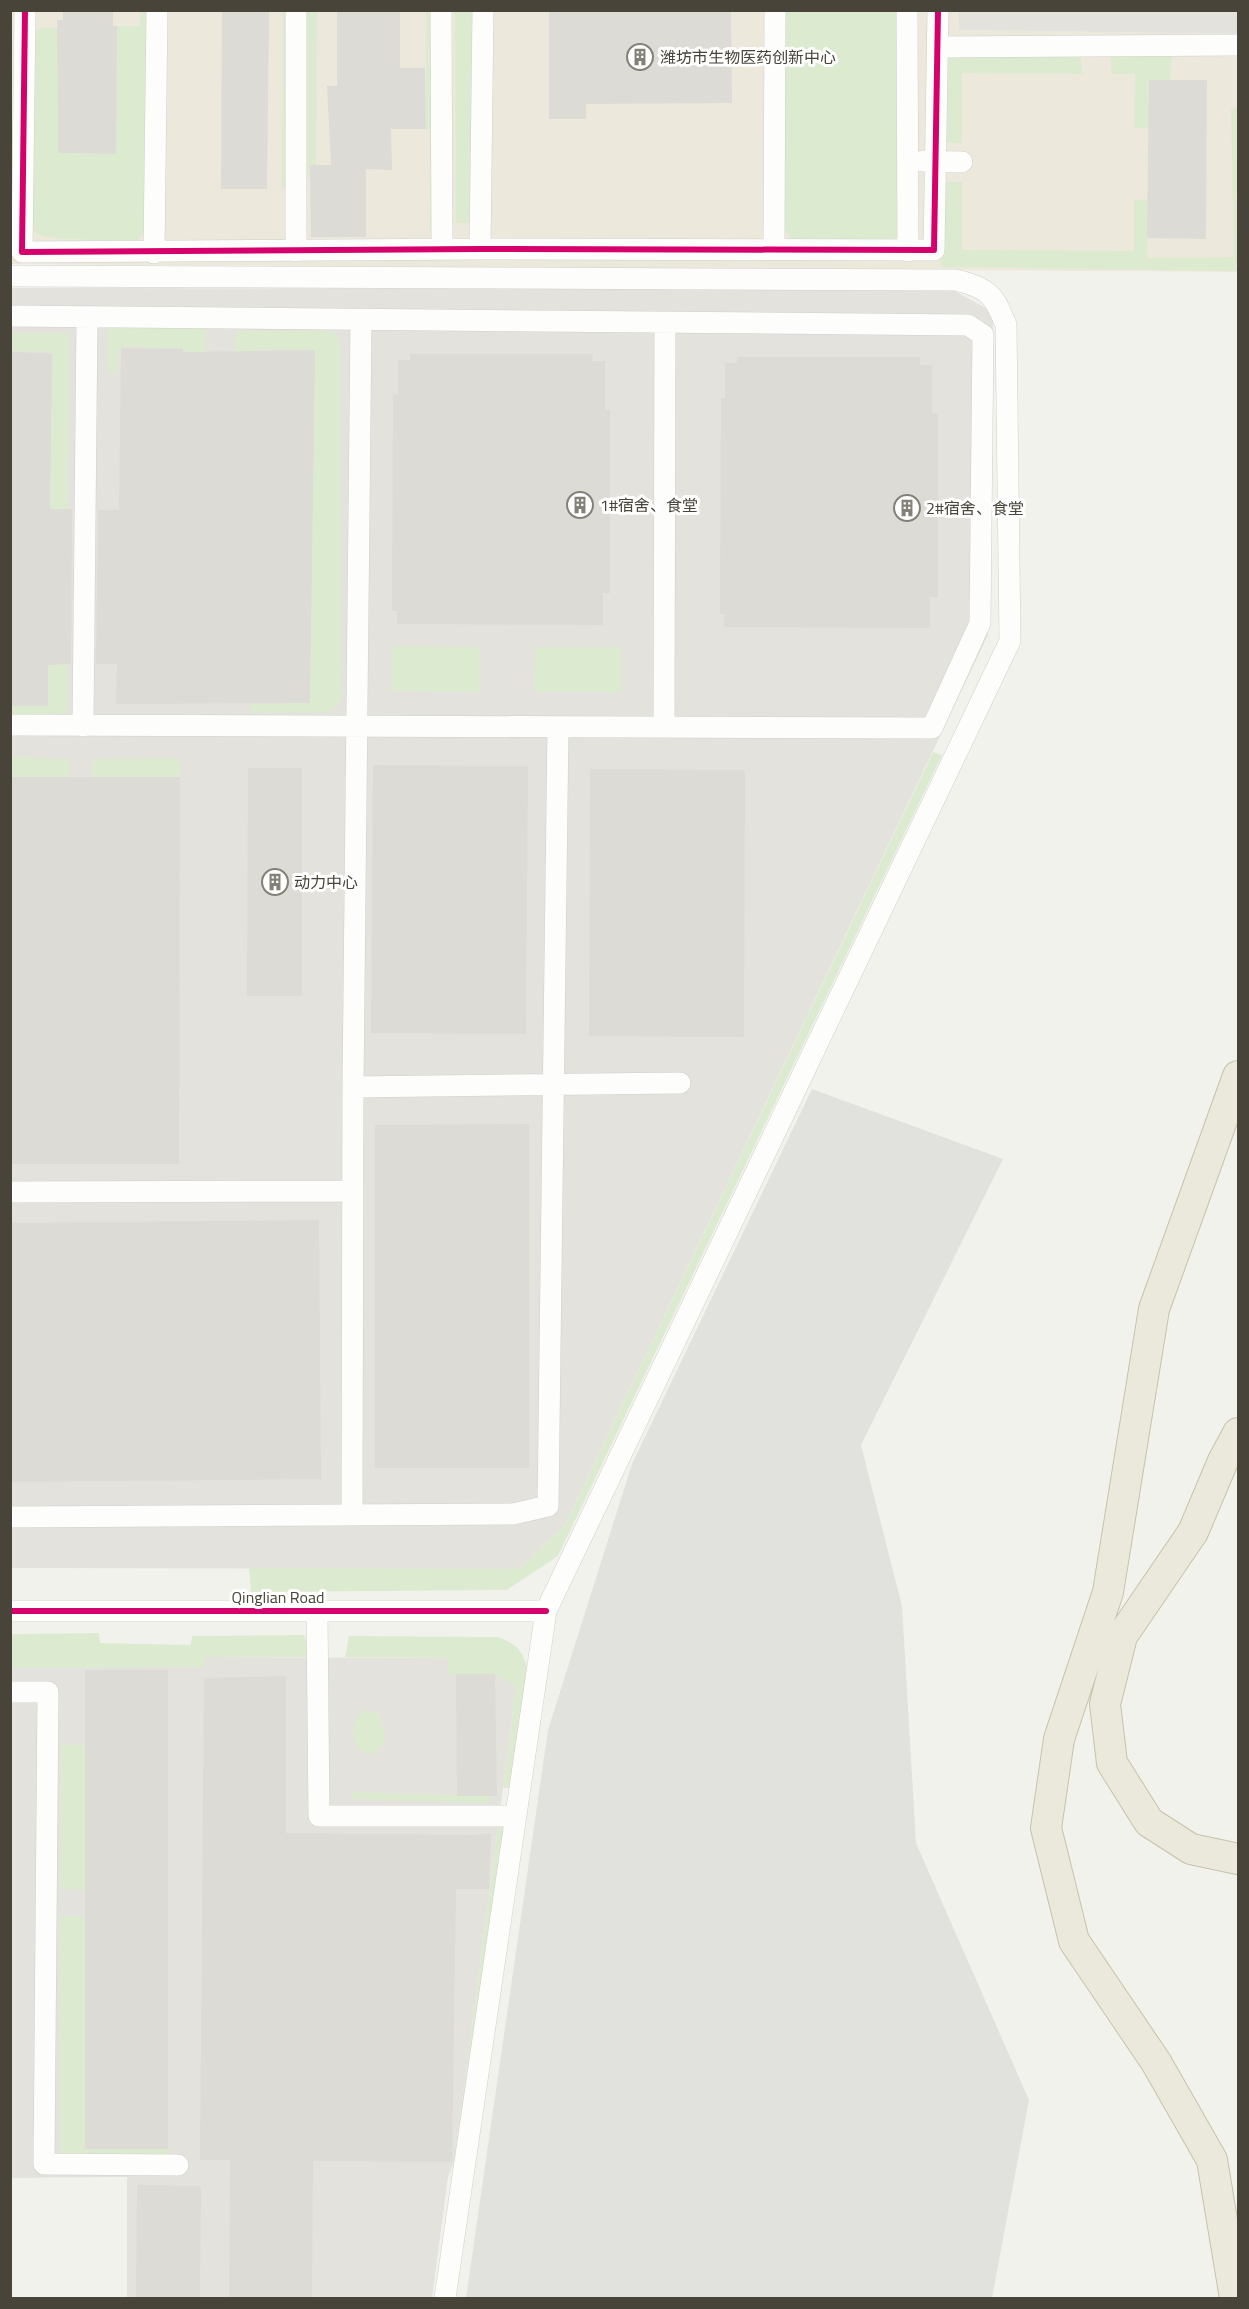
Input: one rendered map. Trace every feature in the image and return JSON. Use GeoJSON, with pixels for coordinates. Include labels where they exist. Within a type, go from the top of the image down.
{"type":"FeatureCollection","features":[{"type":"Feature","properties":{"kind":"highway"},"geometry":{"type":"LineString","coordinates":[[1235,2298],[1212,2160],[1156,2062],[1074,1941],[1046,1828],[1059,1739],[1108,1592],[1154,1309],[1239,1076]]}},
{"type":"Feature","properties":{"kind":"highway"},"geometry":{"type":"LineString","coordinates":[[1239,1432],[1222,1461],[1192,1532],[1122,1636],[1105,1704],[1112,1763],[1149,1822],[1191,1850],[1239,1859]]}},
{"type":"Feature","properties":{"kind":"street"},"geometry":{"type":"LineString","coordinates":[[26,10],[22,252],[154,253],[442,249],[934,250],[938,10]]}},
{"type":"Feature","properties":{"kind":"street"},"geometry":{"type":"LineString","coordinates":[[154,253],[157,10]]}},
{"type":"Feature","properties":{"kind":"street"},"geometry":{"type":"LineString","coordinates":[[296,10],[296,251]]}},
{"type":"Feature","properties":{"kind":"street"},"geometry":{"type":"LineString","coordinates":[[441,10],[442,249]]}},
{"type":"Feature","properties":{"kind":"street"},"geometry":{"type":"LineString","coordinates":[[480,249],[488,38],[483,10]]}},
{"type":"Feature","properties":{"kind":"street"},"geometry":{"type":"LineString","coordinates":[[774,249],[775,10]]}},
{"type":"Feature","properties":{"kind":"street"},"geometry":{"type":"LineString","coordinates":[[907,10],[908,251]]}},
{"type":"Feature","properties":{"kind":"street"},"geometry":{"type":"LineString","coordinates":[[938,47],[1239,45]]}},
{"type":"Feature","properties":{"kind":"street"},"geometry":{"type":"LineString","coordinates":[[908,161],[962,162]]}},
{"type":"Feature","properties":{"kind":"street"},"geometry":{"type":"LineString","coordinates":[[10,276],[957,280],[981,286],[998,306],[1006,325],[1010,641],[546,1611],[446,2298]]}},
{"type":"Feature","properties":{"kind":"street"},"geometry":{"type":"LineString","coordinates":[[10,316],[665,324],[968,325],[983,335],[980,623],[932,728],[355,728],[10,725]]}},
{"type":"Feature","properties":{"kind":"street"},"geometry":{"type":"LineString","coordinates":[[83,726],[87,317]]}},
{"type":"Feature","properties":{"kind":"street"},"geometry":{"type":"LineString","coordinates":[[352,1515],[355,728],[361,321]]}},
{"type":"Feature","properties":{"kind":"street"},"geometry":{"type":"LineString","coordinates":[[664,727],[665,324]]}},
{"type":"Feature","properties":{"kind":"street"},"geometry":{"type":"LineString","coordinates":[[10,1517],[513,1514],[548,1506],[558,727]]}},
{"type":"Feature","properties":{"kind":"street"},"geometry":{"type":"LineString","coordinates":[[353,1087],[680,1083]]}},
{"type":"Feature","properties":{"kind":"street"},"geometry":{"type":"LineString","coordinates":[[10,1192],[352,1191]]}},
{"type":"Feature","properties":{"kind":"street","name":"Qinglian Road"},"geometry":{"type":"LineString","coordinates":[[10,1611],[546,1611]]}},
{"type":"Feature","properties":{"kind":"street"},"geometry":{"type":"LineString","coordinates":[[317,1611],[320,1816],[516,1816]]}},
{"type":"Feature","properties":{"kind":"street"},"geometry":{"type":"LineString","coordinates":[[10,1692],[48,1692],[44,2164],[178,2165]]}},
{"type":"Feature","properties":{"kind":"shaded area"},"geometry":{"type":"Polygon","coordinates":[[[959,10],[959,30],[1238,34],[1238,272],[11,264],[11,11],[959,10]]]}},
{"type":"Feature","properties":{"kind":"shaded area"},"geometry":{"type":"Polygon","coordinates":[[[959,11],[1238,11],[1238,34],[959,30],[959,11]]]}},
{"type":"Feature","properties":{"kind":"shaded area"},"geometry":{"type":"Polygon","coordinates":[[[11,288],[951,289],[993,312],[988,635],[565,1525],[519,1569],[11,1568],[11,288]]]}},
{"type":"Feature","properties":{"kind":"shaded area"},"geometry":{"type":"Polygon","coordinates":[[[812,1089],[1003,1159],[861,1445],[902,1606],[916,1843],[1029,2100],[992,2298],[466,2298],[548,1730],[632,1464],[812,1089]]]}},
{"type":"Feature","properties":{"kind":"shaded area"},"geometry":{"type":"Polygon","coordinates":[[[10,1658],[498,1658],[517,1681],[454,2162],[448,2177],[432,2298],[127,2298],[127,2177],[11,2178],[10,1658]]]}},
{"type":"Feature","properties":{"kind":"green space"},"geometry":{"type":"Polygon","coordinates":[[[291,10],[290,188],[282,188],[283,11],[291,10]]]}},
{"type":"Feature","properties":{"kind":"green space"},"geometry":{"type":"Polygon","coordinates":[[[140,11],[150,11],[147,228],[137,241],[60,239],[36,234],[32,226],[36,31],[40,28],[59,28],[58,153],[115,154],[117,26],[140,26],[140,11]]]}},
{"type":"Feature","properties":{"kind":"green space"},"geometry":{"type":"Polygon","coordinates":[[[306,11],[317,11],[316,165],[310,165],[311,177],[304,177],[306,11]]]}},
{"type":"Feature","properties":{"kind":"green space"},"geometry":{"type":"Polygon","coordinates":[[[426,11],[437,11],[434,232],[430,232],[430,129],[426,129],[426,11]]]}},
{"type":"Feature","properties":{"kind":"green space"},"geometry":{"type":"Polygon","coordinates":[[[455,11],[472,11],[470,223],[456,223],[455,11]]]}},
{"type":"Feature","properties":{"kind":"green space"},"geometry":{"type":"Polygon","coordinates":[[[783,11],[902,11],[902,234],[888,242],[797,240],[789,236],[784,229],[782,222],[783,11]]]}},
{"type":"Feature","properties":{"kind":"green space"},"geometry":{"type":"Polygon","coordinates":[[[952,54],[1080,54],[1082,74],[962,73],[962,143],[946,143],[946,60],[952,54]]]}},
{"type":"Feature","properties":{"kind":"green space"},"geometry":{"type":"Polygon","coordinates":[[[1172,54],[1170,80],[1149,80],[1149,128],[1134,128],[1135,74],[1112,74],[1110,56],[1172,54]]]}},
{"type":"Feature","properties":{"kind":"green space"},"geometry":{"type":"Polygon","coordinates":[[[1238,108],[1238,271],[941,267],[943,182],[962,182],[962,250],[1134,251],[1134,200],[1148,200],[1147,258],[1234,257],[1231,109],[1238,108]]]}},
{"type":"Feature","properties":{"kind":"green space"},"geometry":{"type":"Polygon","coordinates":[[[108,326],[206,328],[206,352],[180,352],[180,348],[119,347],[118,373],[107,372],[108,326]]]}},
{"type":"Feature","properties":{"kind":"green space"},"geometry":{"type":"Polygon","coordinates":[[[235,331],[333,331],[340,340],[342,699],[331,712],[250,712],[250,704],[310,703],[315,350],[255,349],[255,352],[235,352],[235,331]]]}},
{"type":"Feature","properties":{"kind":"green space"},"geometry":{"type":"Polygon","coordinates":[[[11,333],[69,333],[67,714],[11,714],[10,706],[49,706],[50,351],[11,351],[11,333]]]}},
{"type":"Feature","properties":{"kind":"green space"},"geometry":{"type":"Polygon","coordinates":[[[392,646],[479,647],[479,692],[392,691],[392,646]]]}},
{"type":"Feature","properties":{"kind":"green space"},"geometry":{"type":"Polygon","coordinates":[[[535,647],[622,647],[622,692],[534,692],[535,647]]]}},
{"type":"Feature","properties":{"kind":"green space"},"geometry":{"type":"Polygon","coordinates":[[[933,752],[942,755],[558,1556],[507,1590],[251,1592],[249,1568],[519,1569],[565,1525],[933,752]]]}},
{"type":"Feature","properties":{"kind":"green space"},"geometry":{"type":"Polygon","coordinates":[[[11,757],[70,759],[70,777],[11,777],[11,757]]]}},
{"type":"Feature","properties":{"kind":"green space"},"geometry":{"type":"Polygon","coordinates":[[[179,758],[180,777],[91,777],[93,759],[179,758]]]}},
{"type":"Feature","properties":{"kind":"green space"},"geometry":{"type":"Polygon","coordinates":[[[99,1633],[100,1643],[191,1645],[192,1636],[304,1635],[311,1657],[205,1657],[204,1667],[11,1668],[10,1634],[99,1633]]]}},
{"type":"Feature","properties":{"kind":"green space"},"geometry":{"type":"Polygon","coordinates":[[[349,1636],[498,1637],[517,1648],[527,1668],[512,1788],[503,1788],[516,1687],[495,1674],[448,1674],[448,1658],[345,1657],[349,1636]]]}},
{"type":"Feature","properties":{"kind":"green space"},"geometry":{"type":"Polygon","coordinates":[[[364,1710],[380,1714],[385,1733],[382,1746],[373,1754],[359,1750],[355,1739],[355,1723],[364,1710]]]}},
{"type":"Feature","properties":{"kind":"green space"},"geometry":{"type":"Polygon","coordinates":[[[61,1745],[85,1745],[85,1890],[60,1889],[61,1745]]]}},
{"type":"Feature","properties":{"kind":"green space"},"geometry":{"type":"Polygon","coordinates":[[[351,1792],[490,1796],[491,1803],[352,1799],[351,1792]]]}},
{"type":"Feature","properties":{"kind":"green space"},"geometry":{"type":"Polygon","coordinates":[[[498,1825],[508,1826],[460,2162],[454,2162],[498,1825]]]}},
{"type":"Feature","properties":{"kind":"green space"},"geometry":{"type":"Polygon","coordinates":[[[59,1916],[84,1916],[85,2149],[168,2149],[168,2161],[60,2161],[59,1916]]]}},
{"type":"Feature","properties":{"kind":"building"},"geometry":{"type":"Polygon","coordinates":[[[63,10],[113,10],[113,26],[117,26],[116,154],[58,153],[57,20],[63,20],[63,10]]]}},
{"type":"Feature","properties":{"kind":"building"},"geometry":{"type":"Polygon","coordinates":[[[222,10],[269,10],[267,189],[221,189],[222,10]]]}},
{"type":"Feature","properties":{"kind":"building"},"geometry":{"type":"Polygon","coordinates":[[[337,10],[400,10],[400,68],[425,68],[426,129],[391,129],[392,170],[366,169],[366,237],[311,237],[310,165],[331,165],[327,86],[337,86],[337,10]]]}},
{"type":"Feature","properties":{"kind":"building","name":"潍坊市生物医药创新中心"},"geometry":{"type":"Polygon","coordinates":[[[549,10],[731,10],[732,103],[586,104],[586,119],[549,119],[549,10]]]}},
{"type":"Feature","properties":{"kind":"building"},"geometry":{"type":"Polygon","coordinates":[[[1149,80],[1207,80],[1206,239],[1147,238],[1149,80]]]}},
{"type":"Feature","properties":{"kind":"building"},"geometry":{"type":"Polygon","coordinates":[[[121,348],[183,349],[183,352],[315,350],[310,703],[116,704],[117,664],[96,664],[98,510],[119,510],[121,348]]]}},
{"type":"Feature","properties":{"kind":"building"},"geometry":{"type":"Polygon","coordinates":[[[10,352],[52,353],[50,509],[72,509],[71,664],[48,665],[48,706],[10,706],[10,352]]]}},
{"type":"Feature","properties":{"kind":"building","name":"1#宿舍、食堂"},"geometry":{"type":"Polygon","coordinates":[[[410,354],[593,354],[592,361],[605,361],[605,410],[610,410],[610,593],[603,593],[603,625],[397,624],[397,611],[392,611],[393,394],[398,395],[398,360],[410,360],[410,354]]]}},
{"type":"Feature","properties":{"kind":"building","name":"2#宿舍、食堂"},"geometry":{"type":"Polygon","coordinates":[[[737,357],[920,357],[920,365],[932,365],[932,413],[938,413],[938,597],[930,597],[930,628],[724,627],[724,614],[720,614],[721,398],[725,398],[725,363],[737,363],[737,357]]]}},
{"type":"Feature","properties":{"kind":"building"},"geometry":{"type":"Polygon","coordinates":[[[373,765],[528,766],[526,1034],[371,1033],[373,765]]]}},
{"type":"Feature","properties":{"kind":"building","name":"动力中心"},"geometry":{"type":"Polygon","coordinates":[[[248,768],[302,768],[302,996],[247,996],[248,768]]]}},
{"type":"Feature","properties":{"kind":"building"},"geometry":{"type":"Polygon","coordinates":[[[590,769],[745,770],[744,1037],[589,1036],[590,769]]]}},
{"type":"Feature","properties":{"kind":"building"},"geometry":{"type":"Polygon","coordinates":[[[10,777],[180,777],[179,1164],[10,1164],[10,777]]]}},
{"type":"Feature","properties":{"kind":"building"},"geometry":{"type":"Polygon","coordinates":[[[529,1124],[529,1468],[375,1468],[375,1125],[529,1124]]]}},
{"type":"Feature","properties":{"kind":"building"},"geometry":{"type":"Polygon","coordinates":[[[319,1220],[321,1479],[10,1482],[10,1223],[319,1220]]]}},
{"type":"Feature","properties":{"kind":"building"},"geometry":{"type":"Polygon","coordinates":[[[85,1670],[168,1670],[168,2149],[85,2149],[85,1670]]]}},
{"type":"Feature","properties":{"kind":"building"},"geometry":{"type":"Polygon","coordinates":[[[456,1674],[495,1674],[497,1796],[457,1796],[456,1674]]]}},
{"type":"Feature","properties":{"kind":"building"},"geometry":{"type":"Polygon","coordinates":[[[286,1676],[286,1833],[472,1835],[491,1833],[489,1889],[456,1889],[452,2162],[313,2161],[312,2298],[229,2298],[230,2160],[200,2160],[204,1678],[286,1676]]]}},
{"type":"Feature","properties":{"kind":"building"},"geometry":{"type":"Polygon","coordinates":[[[137,2185],[201,2186],[200,2298],[136,2298],[137,2185]]]}},
{"type":"Feature","properties":{"kind":"cycle path"},"geometry":{"type":"LineString","coordinates":[[25,10],[22,252],[480,249],[934,250],[938,10]]}},
{"type":"Feature","properties":{"kind":"cycle path"},"geometry":{"type":"LineString","coordinates":[[10,1611],[546,1611]]}},
{"type":"Feature","properties":{"kind":"place","name":"潍坊市生物医药创新中心"},"geometry":{"type":"Point","coordinates":[640,57]}},
{"type":"Feature","properties":{"kind":"place","name":"1#宿舍、食堂"},"geometry":{"type":"Point","coordinates":[580,505]}},
{"type":"Feature","properties":{"kind":"place","name":"2#宿舍、食堂"},"geometry":{"type":"Point","coordinates":[907,508]}},
{"type":"Feature","properties":{"kind":"place","name":"动力中心"},"geometry":{"type":"Point","coordinates":[275,882]}}]}
